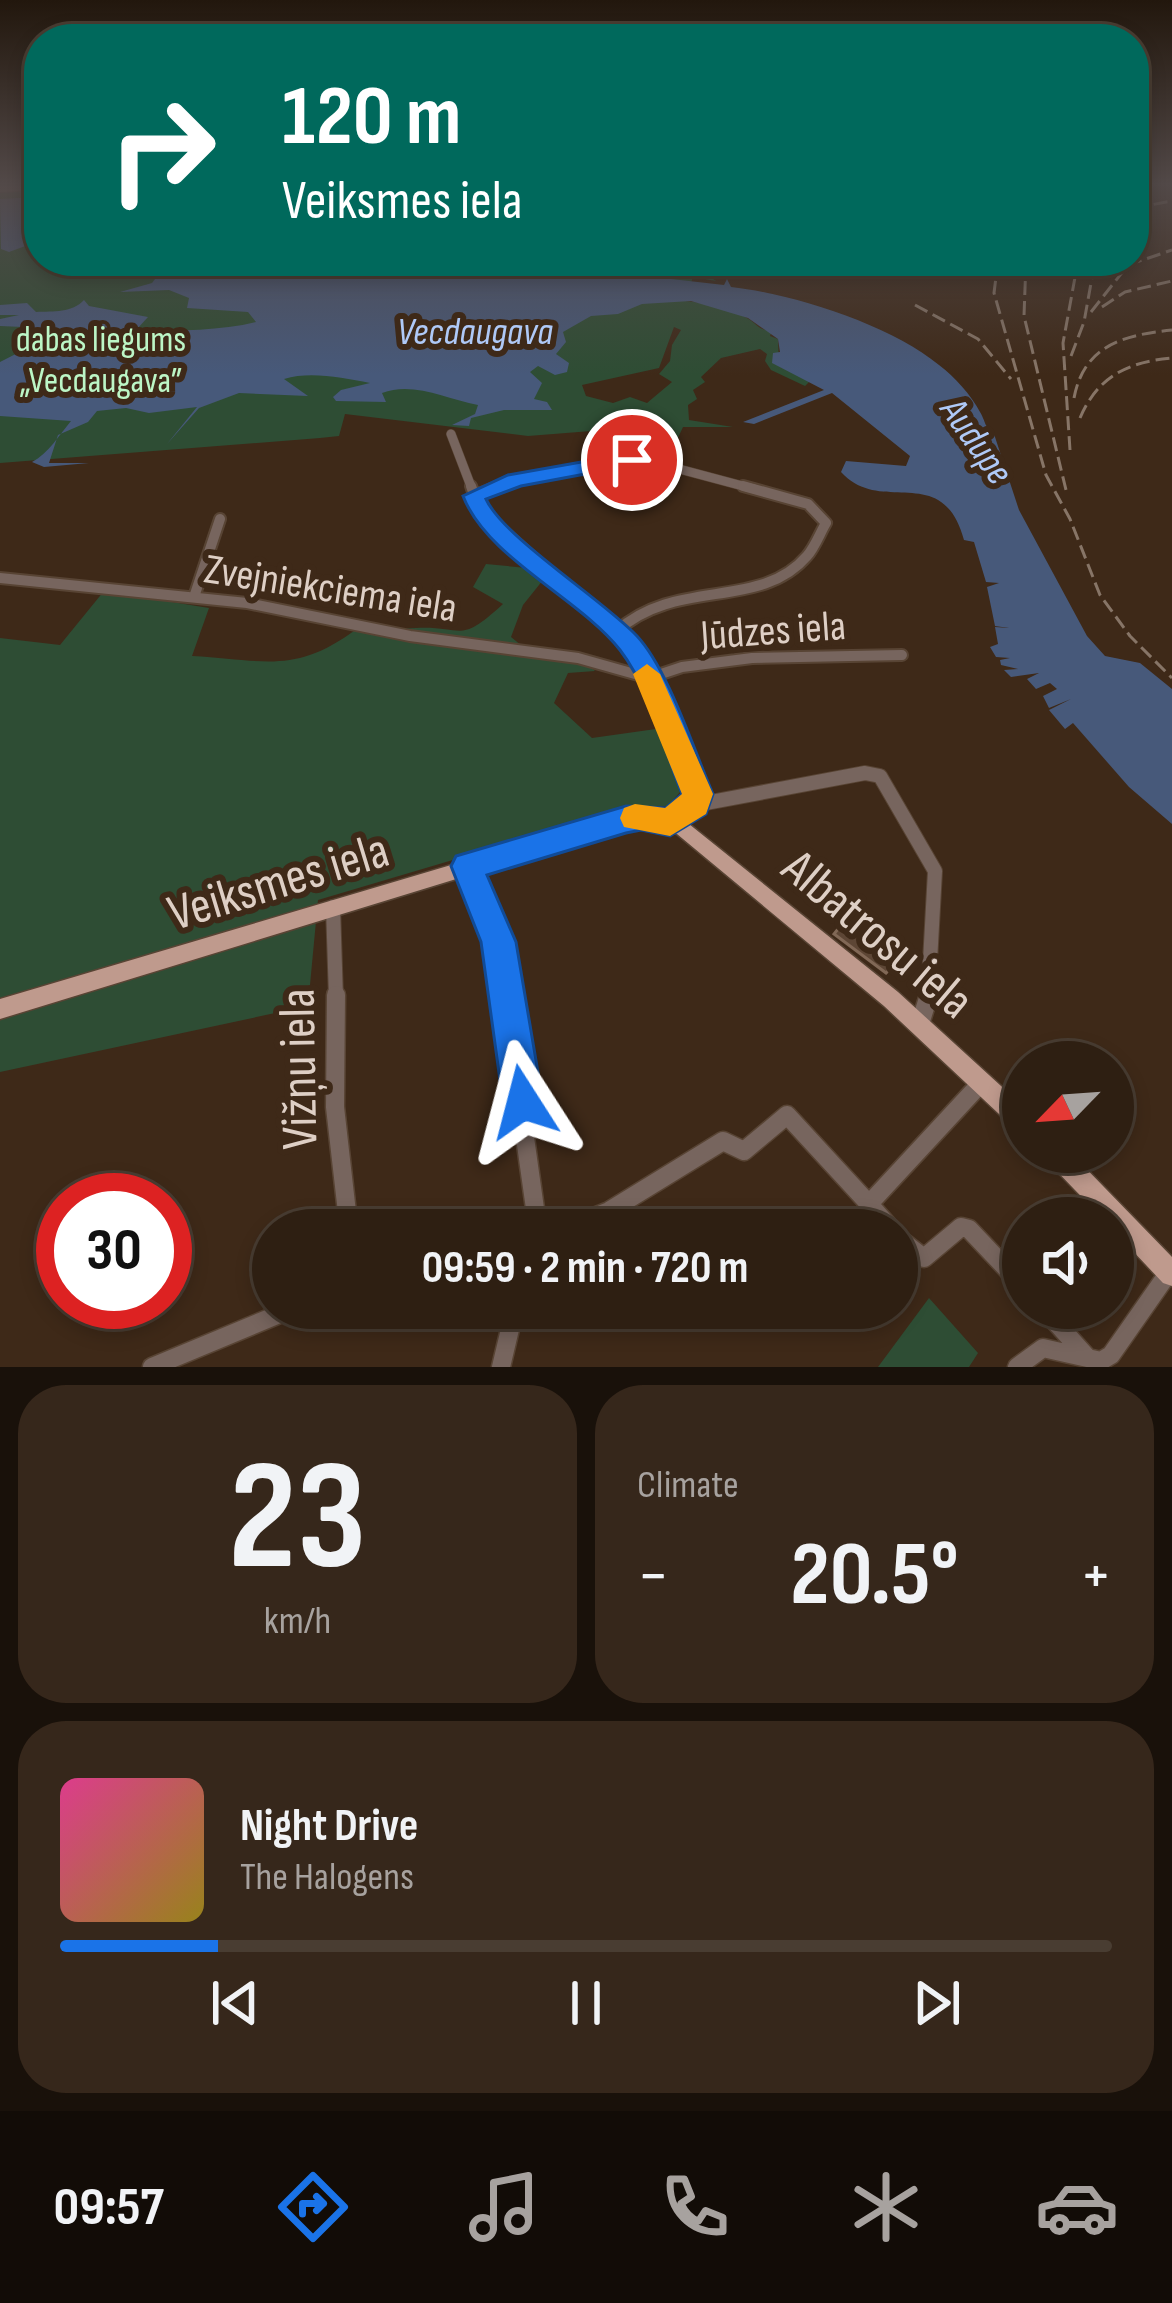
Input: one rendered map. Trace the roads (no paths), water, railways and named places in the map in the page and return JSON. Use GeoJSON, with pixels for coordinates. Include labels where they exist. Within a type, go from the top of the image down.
{"type":"FeatureCollection","features":[{"type":"Feature","properties":{"kind":"main road","name":"Veiksmes iela"},"geometry":{"type":"LineString","coordinates":[[0,1009],[626,820],[641,817],[670,822]]}},
{"type":"Feature","properties":{"kind":"main road","name":"Albatrosu iela"},"geometry":{"type":"LineString","coordinates":[[670,822],[920,1024],[1002,1100]]}},
{"type":"Feature","properties":{"kind":"main road"},"geometry":{"type":"LineString","coordinates":[[1074,1173],[1171,1272]]}},
{"type":"Feature","properties":{"kind":"street"},"geometry":{"type":"LineString","coordinates":[[451,434],[479,509],[617,631],[649,678],[693,778],[695,805]]}},
{"type":"Feature","properties":{"kind":"street"},"geometry":{"type":"LineString","coordinates":[[474,496],[516,480],[638,458],[808,504],[823,515],[826,523],[810,555],[785,577],[736,592],[649,607],[628,617],[617,631]]}},
{"type":"Feature","properties":{"kind":"street"},"geometry":{"type":"LineString","coordinates":[[194,597],[220,519]]}},
{"type":"Feature","properties":{"kind":"street","name":"Zvejniekciema iela"},"geometry":{"type":"LineString","coordinates":[[0,578],[194,597],[338,619],[410,636],[578,658],[649,678]]}},
{"type":"Feature","properties":{"kind":"street","name":"Jūdzes iela"},"geometry":{"type":"LineString","coordinates":[[649,678],[682,667],[752,658],[902,655]]}},
{"type":"Feature","properties":{"kind":"street"},"geometry":{"type":"LineString","coordinates":[[670,822],[695,805],[866,772],[880,776],[935,871],[928,1006],[920,1024]]}},
{"type":"Feature","properties":{"kind":"street"},"geometry":{"type":"LineString","coordinates":[[467,866],[498,942],[535,1209]]}},
{"type":"Feature","properties":{"kind":"street","name":"Vižņu iela"},"geometry":{"type":"LineString","coordinates":[[333,907],[337,949],[334,1107],[346,1209]]}},
{"type":"Feature","properties":{"kind":"street"},"geometry":{"type":"LineString","coordinates":[[869,1204],[983,1081]]}},
{"type":"Feature","properties":{"kind":"street"},"geometry":{"type":"LineString","coordinates":[[612,1209],[723,1141],[737,1152],[744,1151],[787,1115],[873,1209]]}},
{"type":"Feature","properties":{"kind":"street"},"geometry":{"type":"LineString","coordinates":[[918,1253],[924,1258],[961,1227],[969,1228],[1002,1263]]}},
{"type":"Feature","properties":{"kind":"street"},"geometry":{"type":"LineString","coordinates":[[1017,1367],[1043,1348],[1101,1361],[1112,1355],[1171,1272]]}},
{"type":"Feature","properties":{"kind":"street"},"geometry":{"type":"LineString","coordinates":[[152,1367],[252,1325]]}},
{"type":"Feature","properties":{"kind":"street"},"geometry":{"type":"LineString","coordinates":[[501,1367],[510,1329]]}},
{"type":"Feature","properties":{"kind":"street"},"geometry":{"type":"LineString","coordinates":[[1062,1329],[1087,1357]]}},
{"type":"Feature","properties":{"kind":"water"},"geometry":{"type":"Polygon","coordinates":[[[147,276],[645,276],[724,285],[727,279],[731,287],[841,314],[919,350],[962,387],[994,434],[1019,510],[1087,636],[1105,656],[1140,663],[1172,689],[1172,824],[1129,787],[1073,723],[1065,729],[1049,710],[1071,699],[1049,708],[1043,696],[1057,689],[1050,683],[1036,689],[1027,679],[1039,673],[1011,677],[1004,670],[1018,669],[1001,665],[1000,660],[1010,658],[996,657],[990,647],[998,644],[995,627],[1009,628],[995,626],[987,587],[999,583],[986,582],[974,542],[964,540],[954,516],[941,502],[926,495],[857,485],[841,472],[846,461],[906,466],[910,456],[832,393],[754,424],[743,422],[824,390],[772,363],[773,353],[780,352],[778,339],[748,318],[691,301],[642,304],[618,314],[591,316],[563,332],[566,342],[556,354],[569,363],[567,372],[555,375],[538,366],[530,372],[542,383],[534,399],[547,402],[552,410],[504,410],[471,418],[469,426],[452,425],[475,414],[478,405],[406,389],[382,393],[386,402],[336,401],[333,397],[341,390],[370,383],[327,376],[284,379],[308,396],[239,393],[199,408],[167,444],[197,407],[149,413],[126,408],[97,411],[88,422],[61,434],[71,421],[0,416],[0,362],[53,335],[19,339],[15,336],[23,327],[0,326],[0,319],[19,315],[0,315],[0,305],[27,303],[36,312],[56,311],[84,300],[89,306],[148,317],[137,329],[143,332],[214,329],[256,322],[248,312],[187,308],[189,298],[169,290],[120,292],[155,279],[147,276]]]}},
{"type":"Feature","properties":{"kind":"water"},"geometry":{"type":"Polygon","coordinates":[[[57,439],[49,463],[89,463],[44,467],[32,462],[57,439]]]}},
{"type":"Feature","properties":{"kind":"railway"},"geometry":{"type":"LineString","coordinates":[[1149,258],[1172,250]]}},
{"type":"Feature","properties":{"kind":"railway"},"geometry":{"type":"LineString","coordinates":[[996,276],[994,293],[1046,475],[1070,519],[1100,595],[1130,636],[1172,678]]}},
{"type":"Feature","properties":{"kind":"railway"},"geometry":{"type":"LineString","coordinates":[[1025,276],[1024,316],[1066,490]]}},
{"type":"Feature","properties":{"kind":"railway"},"geometry":{"type":"LineString","coordinates":[[1070,450],[1063,343],[1075,276]]}},
{"type":"Feature","properties":{"kind":"railway"},"geometry":{"type":"LineString","coordinates":[[1071,356],[1084,322],[1092,276]]}},
{"type":"Feature","properties":{"kind":"railway"},"geometry":{"type":"LineString","coordinates":[[1091,312],[1119,276]]}},
{"type":"Feature","properties":{"kind":"railway"},"geometry":{"type":"LineString","coordinates":[[1102,307],[1125,292],[1172,281]]}},
{"type":"Feature","properties":{"kind":"railway"},"geometry":{"type":"LineString","coordinates":[[915,305],[978,339],[1011,379]]}},
{"type":"Feature","properties":{"kind":"railway"},"geometry":{"type":"LineString","coordinates":[[1074,398],[1087,366],[1109,346],[1172,330]]}},
{"type":"Feature","properties":{"kind":"railway"},"geometry":{"type":"LineString","coordinates":[[1080,418],[1096,391],[1116,374],[1172,358]]}},
{"type":"Feature","properties":{"kind":"water label","name":"Vecdaugava"},"geometry":{"type":"Point","coordinates":[475,330]}},
{"type":"Feature","properties":{"kind":"water label","name":"Audupe"},"geometry":{"type":"Point","coordinates":[978,440]}},
{"type":"Feature","properties":{"kind":"park label","name":"dabas liegums „Vecdaugava”"},"geometry":{"type":"Point","coordinates":[101,358]}}]}
